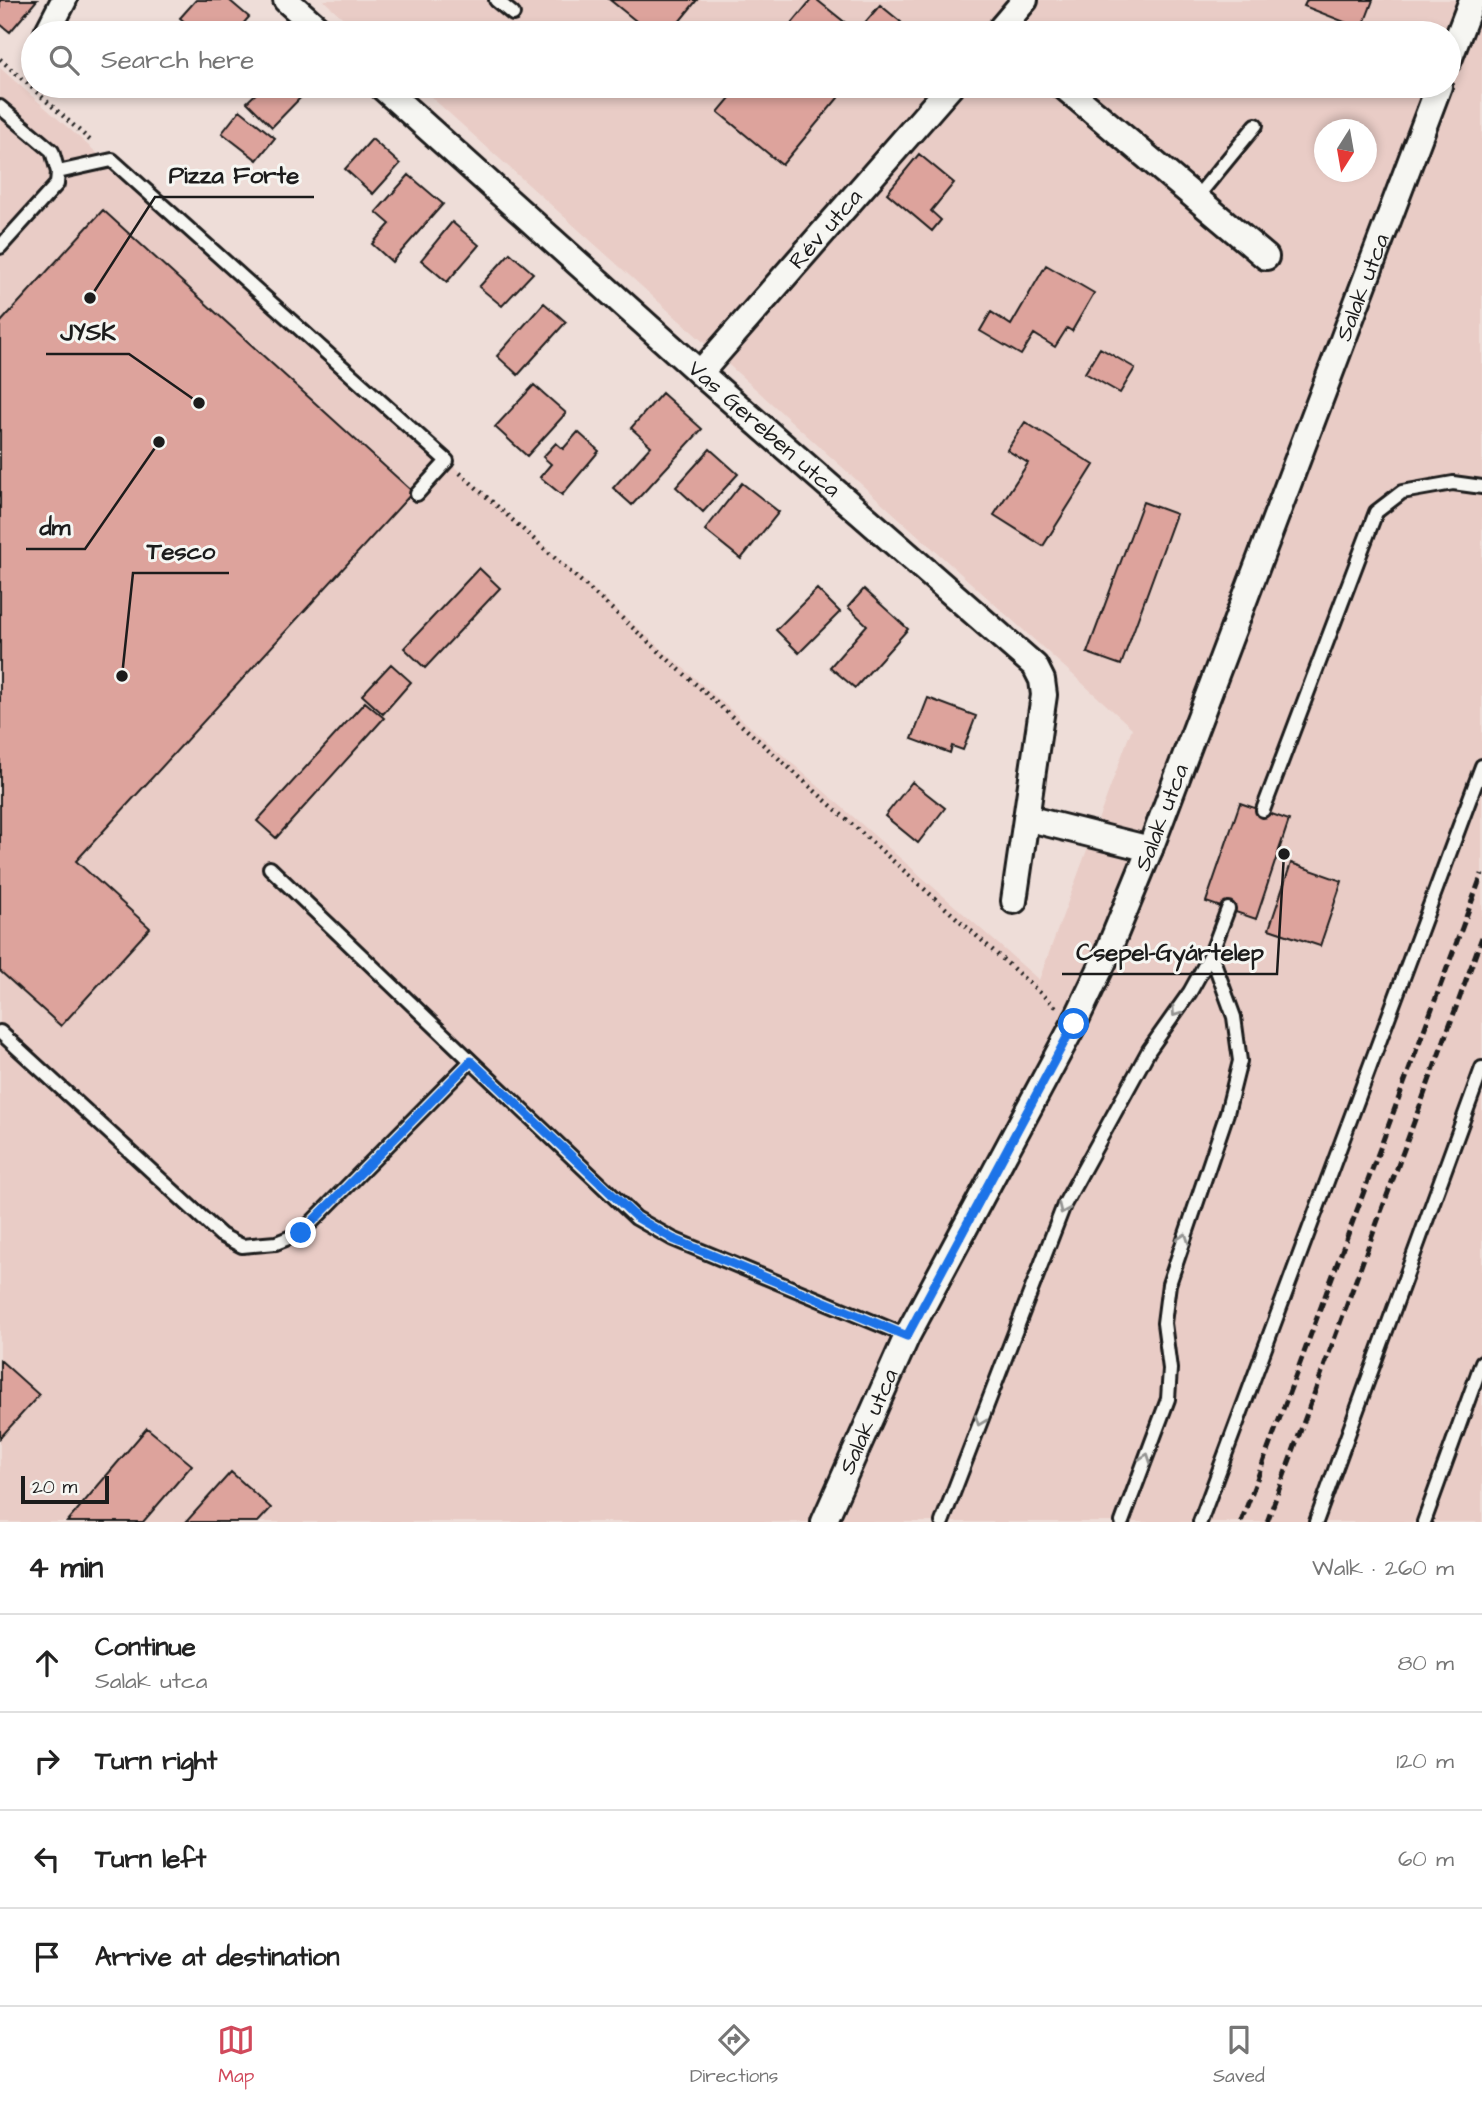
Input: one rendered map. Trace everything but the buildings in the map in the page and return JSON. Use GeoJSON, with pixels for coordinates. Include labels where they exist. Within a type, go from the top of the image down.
{"type":"FeatureCollection","features":[{"type":"Feature","properties":{"kind":"street"},"geometry":{"type":"LineString","coordinates":[[53,21],[64,0]]}},
{"type":"Feature","properties":{"kind":"street"},"geometry":{"type":"LineString","coordinates":[[286,0],[310,21]]}},
{"type":"Feature","properties":{"kind":"street"},"geometry":{"type":"LineString","coordinates":[[1008,21],[1024,0]]}},
{"type":"Feature","properties":{"kind":"street"},"geometry":{"type":"LineString","coordinates":[[1461,29],[1472,0]]}},
{"type":"Feature","properties":{"kind":"street","name":"Vas Gereben utca"},"geometry":{"type":"LineString","coordinates":[[395,98],[700,373],[1035,666],[1042,680],[1044,695],[1014,901]]}},
{"type":"Feature","properties":{"kind":"street","name":"Rév utca"},"geometry":{"type":"LineString","coordinates":[[700,373],[941,98]]}},
{"type":"Feature","properties":{"kind":"street"},"geometry":{"type":"LineString","coordinates":[[1077,98],[1266,257]]}},
{"type":"Feature","properties":{"kind":"street","name":"Salak utca"},"geometry":{"type":"LineString","coordinates":[[824,1522],[907,1336],[1074,1024],[1104,961],[1150,849],[1434,98]]}},
{"type":"Feature","properties":{"kind":"street"},"geometry":{"type":"LineString","coordinates":[[1026,818],[1150,849]]}},
{"type":"Feature","properties":{"kind":"lane"},"geometry":{"type":"LineString","coordinates":[[496,0],[513,14]]}},
{"type":"Feature","properties":{"kind":"lane"},"geometry":{"type":"LineString","coordinates":[[0,107],[52,151],[58,172],[57,184],[0,247]]}},
{"type":"Feature","properties":{"kind":"lane"},"geometry":{"type":"LineString","coordinates":[[1196,198],[1256,125]]}},
{"type":"Feature","properties":{"kind":"lane"},"geometry":{"type":"LineString","coordinates":[[58,172],[111,160],[447,461],[416,494]]}},
{"type":"Feature","properties":{"kind":"lane"},"geometry":{"type":"LineString","coordinates":[[1263,810],[1376,512],[1402,492],[1453,483],[1482,487]]}},
{"type":"Feature","properties":{"kind":"lane"},"geometry":{"type":"LineString","coordinates":[[1200,1522],[1482,766]]}},
{"type":"Feature","properties":{"kind":"lane"},"geometry":{"type":"LineString","coordinates":[[270,868],[636,1217],[673,1239],[907,1336]]}},
{"type":"Feature","properties":{"kind":"lane"},"geometry":{"type":"LineString","coordinates":[[942,1522],[1064,1205],[1149,1050],[1190,992],[1211,954],[1228,909]]}},
{"type":"Feature","properties":{"kind":"lane"},"geometry":{"type":"LineString","coordinates":[[1122,1522],[1168,1399],[1170,1369],[1164,1323],[1169,1284],[1227,1113],[1240,1060],[1234,1017],[1211,954]]}},
{"type":"Feature","properties":{"kind":"lane"},"geometry":{"type":"LineString","coordinates":[[0,1032],[221,1235],[242,1246],[276,1243],[301,1233],[471,1061]]}},
{"type":"Feature","properties":{"kind":"lane"},"geometry":{"type":"LineString","coordinates":[[1316,1522],[1482,1068]]}},
{"type":"Feature","properties":{"kind":"lane"},"geometry":{"type":"LineString","coordinates":[[1424,1522],[1482,1362]]}},
{"type":"Feature","properties":{"kind":"path"},"geometry":{"type":"LineString","coordinates":[[0,59],[21,78]]}},
{"type":"Feature","properties":{"kind":"path"},"geometry":{"type":"LineString","coordinates":[[43,98],[111,160]]}},
{"type":"Feature","properties":{"kind":"path"},"geometry":{"type":"LineString","coordinates":[[447,461],[1074,1024]]}},
{"type":"Feature","properties":{"kind":"shaded area"},"geometry":{"type":"Polygon","coordinates":[[[323,0],[1482,0],[1482,1522],[0,1522],[0,68],[21,86],[21,98],[34,98],[1039,980],[1132,728],[432,98],[1461,98],[1461,21],[347,21],[323,0]]]}},
{"type":"Feature","properties":{"kind":"railway"},"geometry":{"type":"LineString","coordinates":[[1241,1522],[1482,874]]}},
{"type":"Feature","properties":{"kind":"railway"},"geometry":{"type":"LineString","coordinates":[[1267,1522],[1482,937]]}},
{"type":"Feature","properties":{"kind":"place","name":"Pizza Forte"},"geometry":{"type":"Point","coordinates":[90,298]}},
{"type":"Feature","properties":{"kind":"place","name":"JYSK"},"geometry":{"type":"Point","coordinates":[199,403]}},
{"type":"Feature","properties":{"kind":"place","name":"dm"},"geometry":{"type":"Point","coordinates":[159,442]}},
{"type":"Feature","properties":{"kind":"place","name":"Tesco"},"geometry":{"type":"Point","coordinates":[122,676]}},
{"type":"Feature","properties":{"kind":"place","name":"Csepel–Gyártelep"},"geometry":{"type":"Point","coordinates":[1284,854]}},
{"type":"Feature","properties":{"kind":"route"},"geometry":{"type":"LineString","coordinates":[[301,1233],[471,1061],[636,1217],[673,1239],[907,1336],[1074,1024]]}}]}
